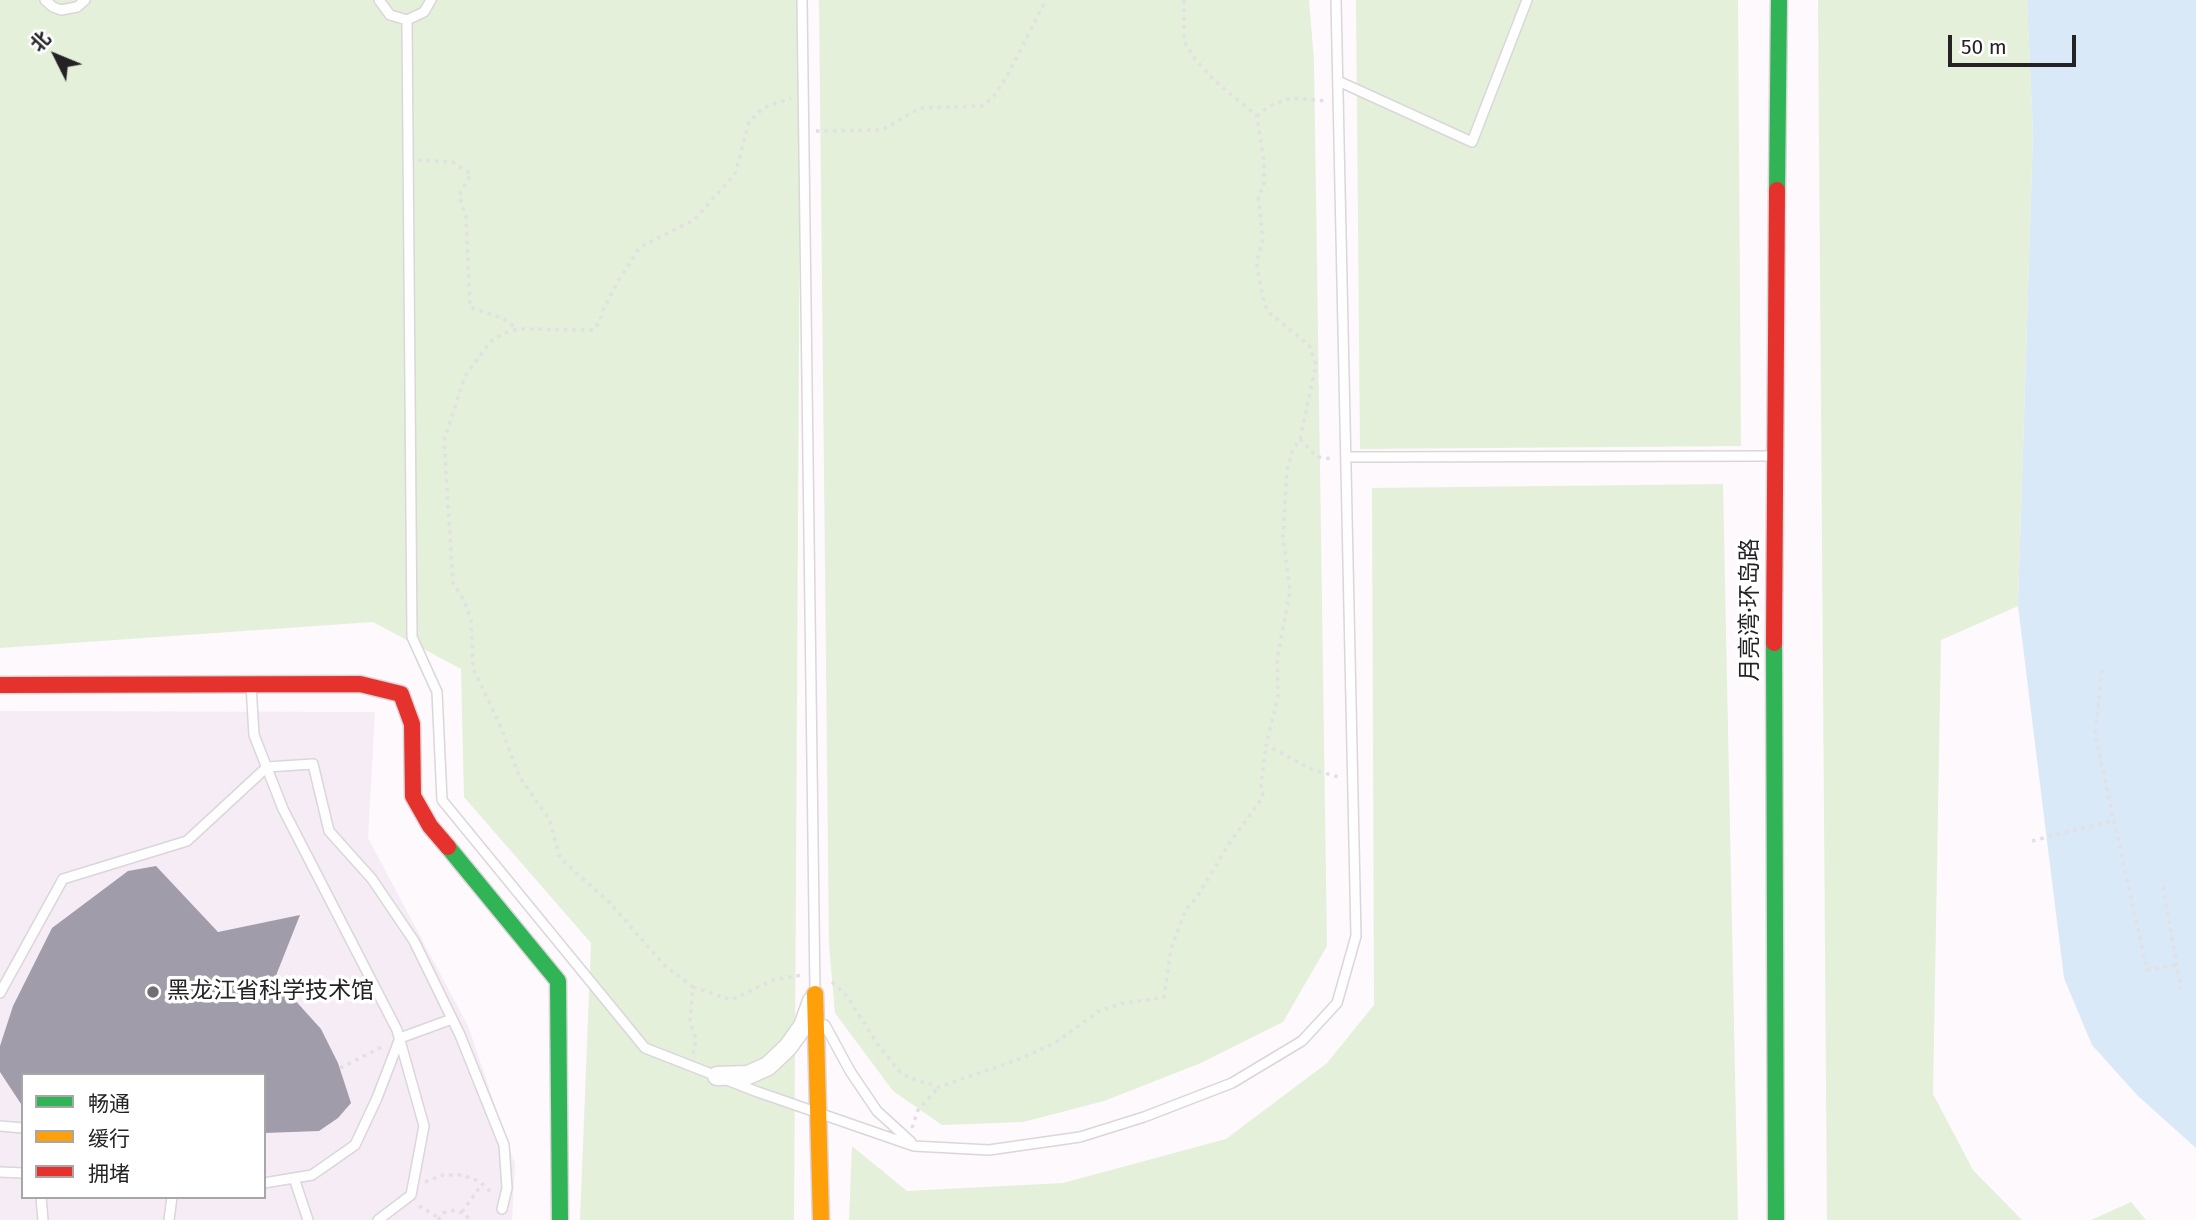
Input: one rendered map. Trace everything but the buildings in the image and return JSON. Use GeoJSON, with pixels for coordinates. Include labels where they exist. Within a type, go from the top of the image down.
{"type":"FeatureCollection","features":[{"type":"Feature","properties":{"kind":"street","name":"月亮湾·环岛路"},"geometry":{"type":"LineString","coordinates":[[1776,1220],[1774,456],[1779,0]]}},
{"type":"Feature","properties":{"kind":"street"},"geometry":{"type":"LineString","coordinates":[[0,685],[360,684],[401,694],[412,724],[413,796],[430,827],[558,981],[560,1220]]}},
{"type":"Feature","properties":{"kind":"street"},"geometry":{"type":"LineString","coordinates":[[717,1076],[748,1075],[768,1066],[803,1026],[815,994]]}},
{"type":"Feature","properties":{"kind":"street"},"geometry":{"type":"LineString","coordinates":[[815,994],[821,1220]]}},
{"type":"Feature","properties":{"kind":"lane"},"geometry":{"type":"LineString","coordinates":[[45,0],[53,8],[61,10],[78,7],[85,0]]}},
{"type":"Feature","properties":{"kind":"lane"},"geometry":{"type":"LineString","coordinates":[[379,0],[390,15],[407,20],[424,12],[431,0]]}},
{"type":"Feature","properties":{"kind":"lane"},"geometry":{"type":"LineString","coordinates":[[802,0],[815,994],[826,1028],[850,1071],[877,1111],[911,1142]]}},
{"type":"Feature","properties":{"kind":"lane"},"geometry":{"type":"LineString","coordinates":[[407,20],[412,637],[438,692],[442,800],[645,1048],[819,1113],[911,1142],[989,1150],[1080,1137],[1144,1118],[1232,1083],[1302,1041],[1337,1003],[1356,936],[1336,0]]}},
{"type":"Feature","properties":{"kind":"lane"},"geometry":{"type":"LineString","coordinates":[[1338,81],[1472,142],[1527,0]]}},
{"type":"Feature","properties":{"kind":"lane"},"geometry":{"type":"LineString","coordinates":[[1346,457],[1774,456]]}},
{"type":"Feature","properties":{"kind":"lane"},"geometry":{"type":"LineString","coordinates":[[251,685],[254,735],[283,808],[400,1038],[424,1126],[411,1195],[378,1220]]}},
{"type":"Feature","properties":{"kind":"lane"},"geometry":{"type":"LineString","coordinates":[[0,993],[63,878],[187,841],[267,767],[313,764],[329,831],[372,878],[414,941],[452,1019],[504,1144],[506,1188],[502,1209]]}},
{"type":"Feature","properties":{"kind":"lane"},"geometry":{"type":"LineString","coordinates":[[266,1184],[313,1175],[355,1145],[400,1038],[452,1019]]}},
{"type":"Feature","properties":{"kind":"lane"},"geometry":{"type":"LineString","coordinates":[[0,1126],[21,1128]]}},
{"type":"Feature","properties":{"kind":"lane"},"geometry":{"type":"LineString","coordinates":[[0,1172],[21,1173]]}},
{"type":"Feature","properties":{"kind":"lane"},"geometry":{"type":"LineString","coordinates":[[294,1178],[308,1220]]}},
{"type":"Feature","properties":{"kind":"lane"},"geometry":{"type":"LineString","coordinates":[[41,1199],[43,1220]]}},
{"type":"Feature","properties":{"kind":"lane"},"geometry":{"type":"LineString","coordinates":[[169,1220],[172,1199]]}},
{"type":"Feature","properties":{"kind":"path"},"geometry":{"type":"LineString","coordinates":[[803,131],[881,130],[920,108],[983,106],[994,96],[1006,78],[1046,0]]}},
{"type":"Feature","properties":{"kind":"path"},"geometry":{"type":"LineString","coordinates":[[911,1142],[919,1110],[939,1087],[1055,1044],[1099,1012],[1127,1002],[1143,1002],[1164,997],[1171,949],[1186,909],[1197,897],[1228,845],[1263,797],[1261,785],[1266,745],[1278,697],[1278,659],[1290,591],[1283,537],[1287,470],[1292,452],[1300,439],[1316,365],[1309,345],[1268,312],[1264,303],[1257,267],[1263,240],[1258,197],[1264,186],[1264,162],[1257,116],[1210,77],[1195,60],[1184,41],[1184,0]]}},
{"type":"Feature","properties":{"kind":"path"},"geometry":{"type":"LineString","coordinates":[[803,95],[763,108],[749,122],[735,174],[694,220],[640,247],[617,283],[603,310],[600,323],[593,330],[517,329],[505,333],[491,341],[465,376],[444,441],[453,583],[464,600],[471,620],[473,668],[501,727],[519,776],[549,819],[559,858],[609,902],[664,965],[693,987],[731,1000],[773,980],[814,974],[828,978],[847,996],[876,1042],[898,1070],[910,1078],[939,1087]]}},
{"type":"Feature","properties":{"kind":"path"},"geometry":{"type":"LineString","coordinates":[[1257,116],[1269,106],[1290,98],[1339,103]]}},
{"type":"Feature","properties":{"kind":"path"},"geometry":{"type":"LineString","coordinates":[[407,159],[452,162],[471,174],[459,195],[466,218],[470,307],[502,318],[517,329]]}},
{"type":"Feature","properties":{"kind":"path"},"geometry":{"type":"LineString","coordinates":[[1300,439],[1317,457],[1346,457]]}},
{"type":"Feature","properties":{"kind":"path"},"geometry":{"type":"LineString","coordinates":[[2102,670],[2095,735],[2116,820],[2147,970],[2176,965]]}},
{"type":"Feature","properties":{"kind":"path"},"geometry":{"type":"LineString","coordinates":[[1266,745],[1311,769],[1353,780]]}},
{"type":"Feature","properties":{"kind":"path"},"geometry":{"type":"LineString","coordinates":[[2032,841],[2116,820]]}},
{"type":"Feature","properties":{"kind":"path"},"geometry":{"type":"LineString","coordinates":[[2162,887],[2181,989]]}},
{"type":"Feature","properties":{"kind":"path"},"geometry":{"type":"LineString","coordinates":[[690,1065],[696,1039],[690,1021],[693,987]]}},
{"type":"Feature","properties":{"kind":"path"},"geometry":{"type":"LineString","coordinates":[[340,1068],[400,1038]]}},
{"type":"Feature","properties":{"kind":"path"},"geometry":{"type":"LineString","coordinates":[[470,1220],[462,1212],[449,1210],[438,1219],[408,1199],[426,1181],[443,1175],[462,1175],[482,1184],[493,1193]]}},
{"type":"Feature","properties":{"kind":"path"},"geometry":{"type":"LineString","coordinates":[[462,1212],[482,1184]]}},
{"type":"Feature","properties":{"kind":"shaded area","name":"黑龙江省科学技术馆"},"geometry":{"type":"Polygon","coordinates":[[[0,711],[375,712],[368,838],[468,1026],[515,1164],[512,1220],[0,1220],[0,711]]]}},
{"type":"Feature","properties":{"kind":"green space"},"geometry":{"type":"Polygon","coordinates":[[[0,0],[801,0],[794,1220],[580,1220],[591,943],[464,797],[461,669],[373,622],[0,648],[0,0]]]}},
{"type":"Feature","properties":{"kind":"green space"},"geometry":{"type":"Polygon","coordinates":[[[819,0],[1309,0],[1314,60],[1327,946],[1283,1022],[1201,1063],[1104,1101],[1023,1122],[942,1125],[893,1091],[835,1013],[829,946],[819,0]]]}},
{"type":"Feature","properties":{"kind":"green space"},"geometry":{"type":"Polygon","coordinates":[[[1356,0],[1738,0],[1741,446],[1360,449],[1356,0]]]}},
{"type":"Feature","properties":{"kind":"green space"},"geometry":{"type":"Polygon","coordinates":[[[1818,0],[2027,0],[2033,133],[2018,606],[1941,640],[1933,1094],[1973,1170],[2022,1220],[1827,1220],[1818,0]]]}},
{"type":"Feature","properties":{"kind":"green space"},"geometry":{"type":"Polygon","coordinates":[[[1723,484],[1738,1220],[849,1220],[852,1146],[907,1191],[1063,1183],[1226,1139],[1327,1063],[1374,1005],[1372,488],[1723,484]]]}},
{"type":"Feature","properties":{"kind":"green space"},"geometry":{"type":"Polygon","coordinates":[[[2131,1202],[2146,1220],[2091,1220],[2131,1202]]]}},
{"type":"Feature","properties":{"kind":"water"},"geometry":{"type":"Polygon","coordinates":[[[2027,0],[2196,0],[2196,1148],[2138,1096],[2092,1045],[2064,978],[2018,606],[2033,133],[2027,0]]]}},
{"type":"Feature","properties":{"kind":"traffic: fast"},"geometry":{"type":"LineString","coordinates":[[1777,190],[1779,0]]}},
{"type":"Feature","properties":{"kind":"traffic: fast"},"geometry":{"type":"LineString","coordinates":[[1774,643],[1776,1220]]}},
{"type":"Feature","properties":{"kind":"traffic: fast"},"geometry":{"type":"LineString","coordinates":[[448,847],[558,981],[560,1220]]}},
{"type":"Feature","properties":{"kind":"traffic: slow"},"geometry":{"type":"LineString","coordinates":[[815,994],[821,1220]]}},
{"type":"Feature","properties":{"kind":"traffic: jam"},"geometry":{"type":"LineString","coordinates":[[1774,643],[1777,190]]}},
{"type":"Feature","properties":{"kind":"traffic: jam"},"geometry":{"type":"LineString","coordinates":[[0,685],[360,684],[401,694],[412,724],[413,796],[430,826],[448,847]]}},
{"type":"Feature","properties":{"kind":"place","name":"黑龙江省科学技术馆"},"geometry":{"type":"Point","coordinates":[153,992]}}]}
